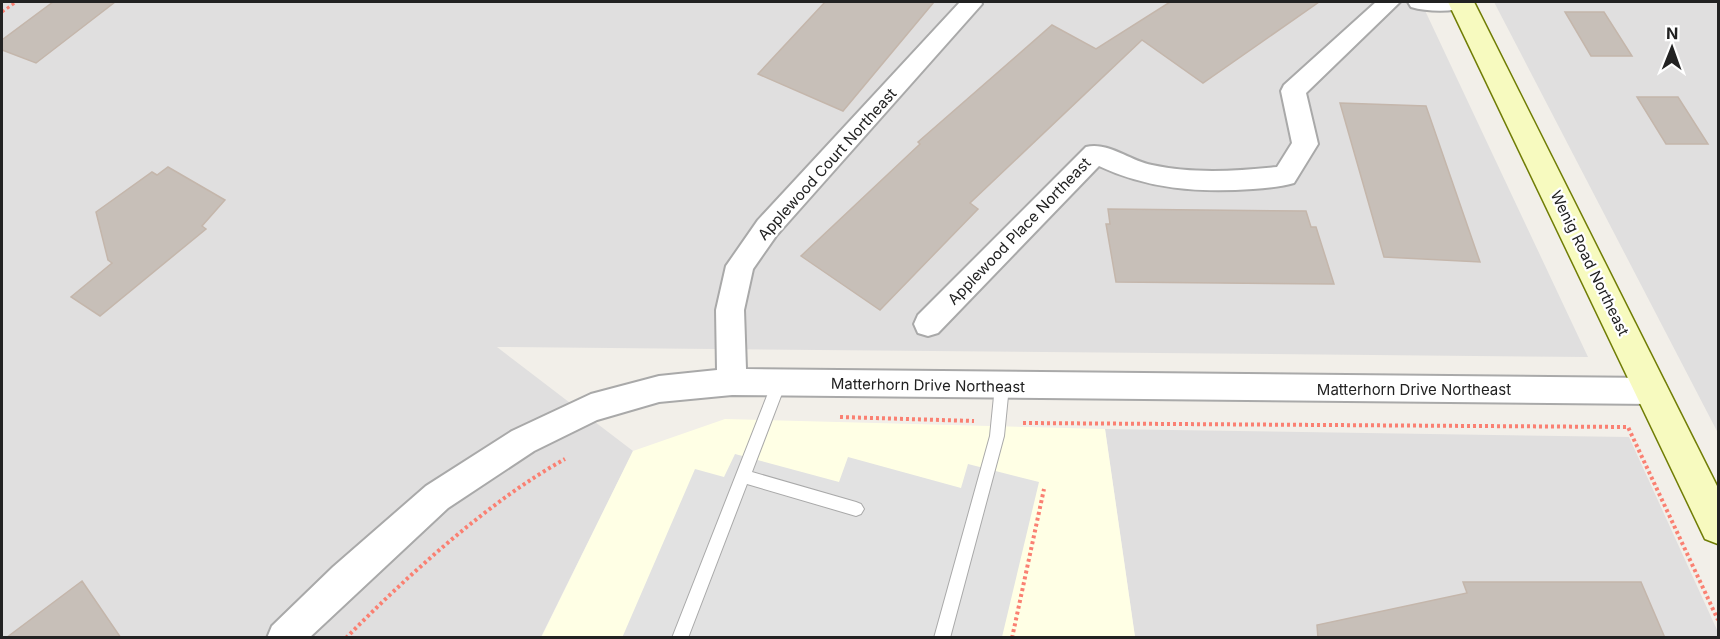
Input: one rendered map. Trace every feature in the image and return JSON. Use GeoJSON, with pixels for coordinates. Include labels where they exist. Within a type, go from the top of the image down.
{"type":"FeatureCollection","features":[{"type":"Feature","properties":{"kind":"street","name":"Applewood Place Northeast"},"geometry":{"type":"LineString","coordinates":[[928,324],[1095,154],[1134,170],[1180,180],[1237,181],[1285,176],[1305,144],[1293,91],[1389,2]]}},
{"type":"Feature","properties":{"kind":"street"},"geometry":{"type":"LineString","coordinates":[[1419,2],[1461,2]]}},
{"type":"Feature","properties":{"kind":"street","name":"Wenig Road Northeast"},"geometry":{"type":"LineString","coordinates":[[1461,2],[1719,526]]}},
{"type":"Feature","properties":{"kind":"street","name":"Applewood Court Northeast"},"geometry":{"type":"LineString","coordinates":[[732,382],[730,310],[740,266],[767,228],[971,4]]}},
{"type":"Feature","properties":{"kind":"street","name":"Matterhorn Drive Northeast"},"geometry":{"type":"LineString","coordinates":[[284,638],[345,579],[437,497],[523,441],[591,408],[659,389],[732,382],[1653,391]]}},
{"type":"Feature","properties":{"kind":"lane"},"geometry":{"type":"LineString","coordinates":[[680,638],[779,383]]}},
{"type":"Feature","properties":{"kind":"lane"},"geometry":{"type":"LineString","coordinates":[[942,638],[997,436],[1002,386]]}},
{"type":"Feature","properties":{"kind":"lane"},"geometry":{"type":"LineString","coordinates":[[743,476],[856,509]]}},
{"type":"Feature","properties":{"kind":"path"},"geometry":{"type":"LineString","coordinates":[[2,12],[16,2]]}},
{"type":"Feature","properties":{"kind":"path"},"geometry":{"type":"LineString","coordinates":[[828,416],[998,422],[1628,427],[1719,620]]}},
{"type":"Feature","properties":{"kind":"path"},"geometry":{"type":"LineString","coordinates":[[346,638],[375,608],[508,496],[571,455]]}},
{"type":"Feature","properties":{"kind":"path"},"geometry":{"type":"LineString","coordinates":[[1012,638],[1044,489]]}},
{"type":"Feature","properties":{"kind":"shaded area"},"geometry":{"type":"Polygon","coordinates":[[[2,2],[1421,2],[1588,357],[497,347],[633,451],[541,637],[2,637],[2,2]]]}},
{"type":"Feature","properties":{"kind":"shaded area"},"geometry":{"type":"Polygon","coordinates":[[[1494,2],[1718,2],[1718,433],[1494,2]]]}},
{"type":"Feature","properties":{"kind":"shaded area"},"geometry":{"type":"Polygon","coordinates":[[[725,419],[1105,429],[1135,637],[541,638],[633,451],[725,419]]]}},
{"type":"Feature","properties":{"kind":"shaded area"},"geometry":{"type":"Polygon","coordinates":[[[1105,429],[1629,437],[1718,632],[1718,637],[1135,637],[1105,429]]]}},
{"type":"Feature","properties":{"kind":"shaded area"},"geometry":{"type":"Polygon","coordinates":[[[735,454],[839,482],[848,457],[961,488],[968,464],[1039,482],[1002,637],[622,638],[695,469],[724,477],[735,454]]]}},
{"type":"Feature","properties":{"kind":"building"},"geometry":{"type":"Polygon","coordinates":[[[53,2],[115,2],[36,63],[2,50],[2,40],[53,2]]]}},
{"type":"Feature","properties":{"kind":"building"},"geometry":{"type":"Polygon","coordinates":[[[825,2],[934,2],[843,111],[758,74],[825,2]]]}},
{"type":"Feature","properties":{"kind":"building"},"geometry":{"type":"Polygon","coordinates":[[[1170,2],[1319,2],[1203,83],[1142,40],[970,203],[978,209],[880,310],[801,256],[920,144],[918,142],[1052,25],[1096,49],[1170,2]]]}},
{"type":"Feature","properties":{"kind":"building"},"geometry":{"type":"Polygon","coordinates":[[[1565,12],[1604,12],[1632,56],[1591,56],[1565,12]]]}},
{"type":"Feature","properties":{"kind":"building"},"geometry":{"type":"Polygon","coordinates":[[[1637,97],[1678,97],[1708,144],[1666,144],[1637,97]]]}},
{"type":"Feature","properties":{"kind":"building"},"geometry":{"type":"Polygon","coordinates":[[[1340,103],[1426,106],[1480,262],[1384,257],[1340,103]]]}},
{"type":"Feature","properties":{"kind":"building"},"geometry":{"type":"Polygon","coordinates":[[[168,167],[225,200],[202,226],[206,229],[100,316],[71,297],[112,263],[108,260],[96,212],[152,172],[157,175],[168,167]]]}},
{"type":"Feature","properties":{"kind":"building"},"geometry":{"type":"Polygon","coordinates":[[[1108,209],[1306,211],[1311,227],[1316,227],[1334,284],[1116,282],[1106,224],[1110,224],[1108,209]]]}},
{"type":"Feature","properties":{"kind":"building"},"geometry":{"type":"Polygon","coordinates":[[[82,581],[121,638],[6,638],[82,581]]]}},
{"type":"Feature","properties":{"kind":"building"},"geometry":{"type":"Polygon","coordinates":[[[1463,582],[1641,582],[1665,638],[1318,638],[1317,625],[1467,593],[1463,582]]]}}]}
